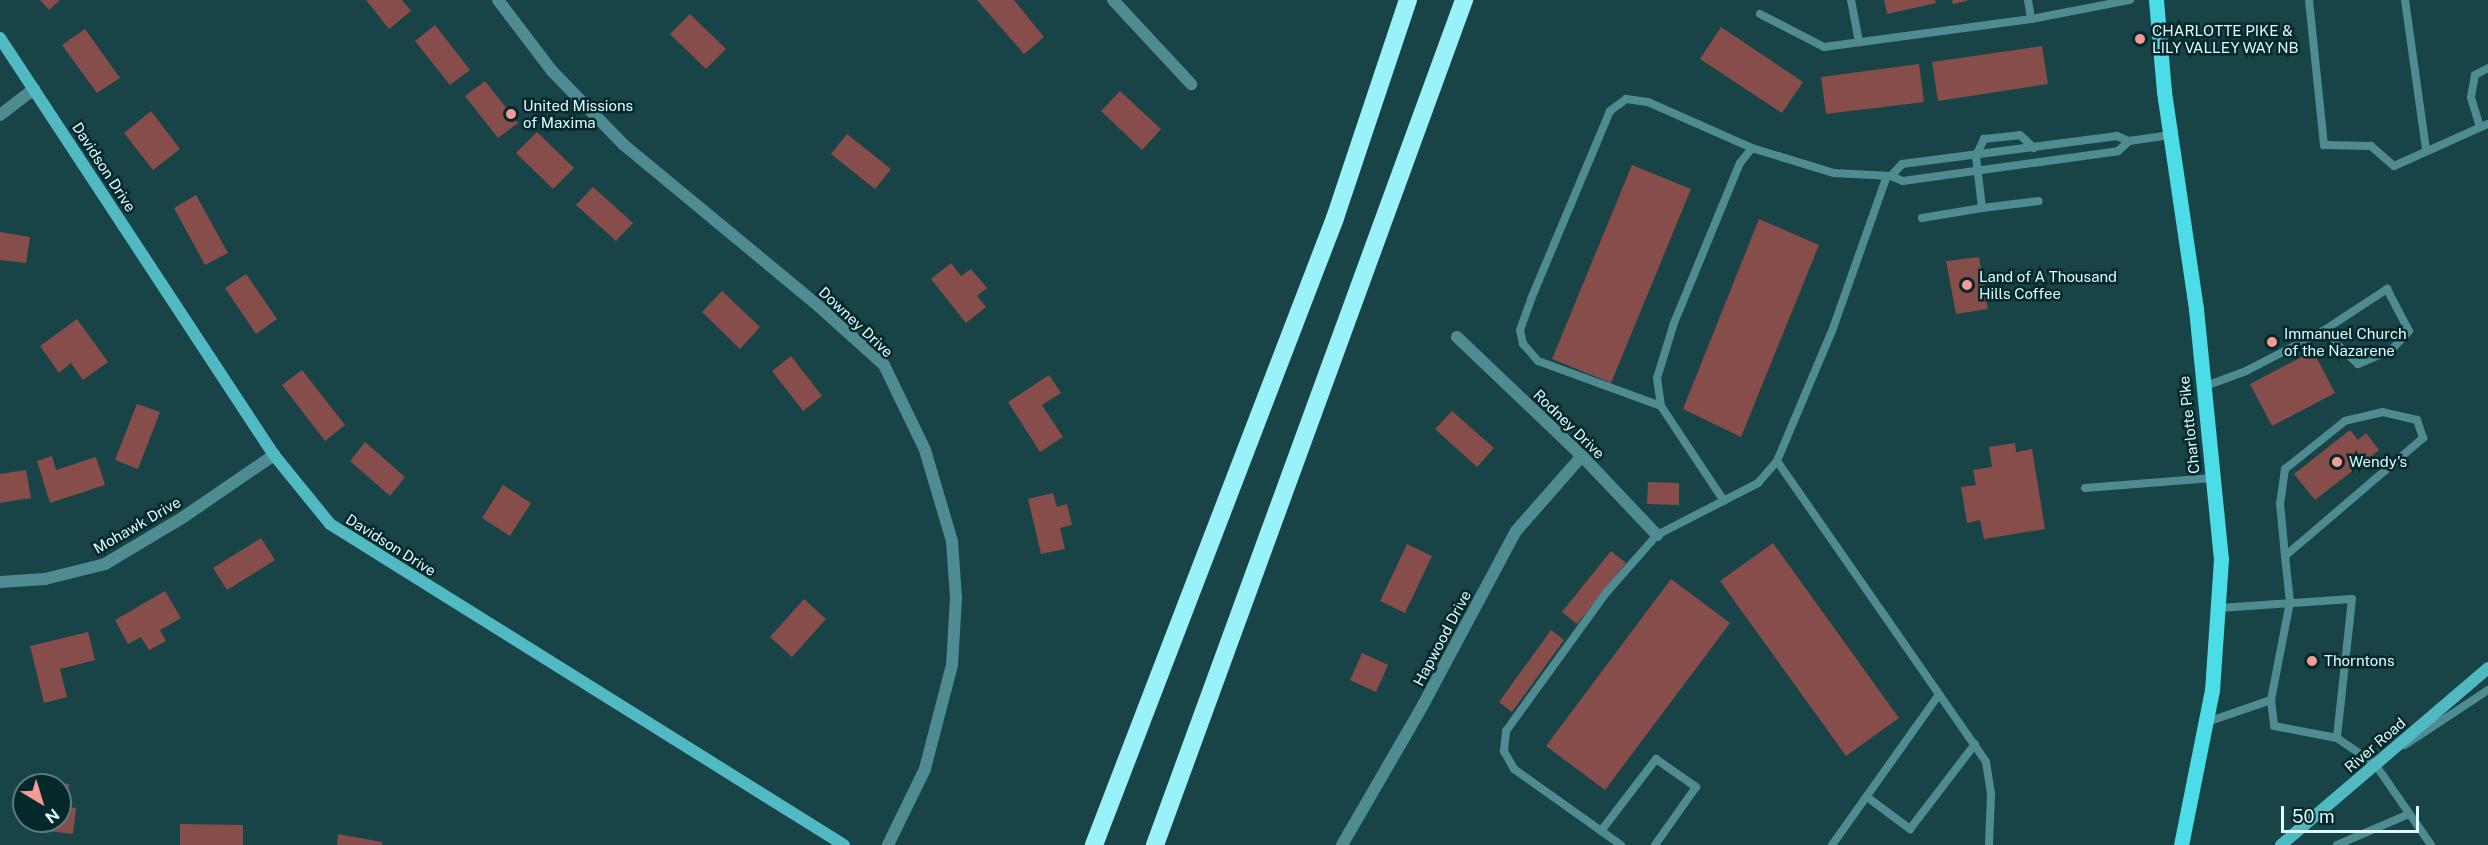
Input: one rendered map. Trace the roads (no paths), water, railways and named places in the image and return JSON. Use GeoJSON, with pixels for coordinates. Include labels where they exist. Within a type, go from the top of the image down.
{"type":"FeatureCollection","features":[{"type":"Feature","properties":{"kind":"highway"},"geometry":{"type":"LineString","coordinates":[[1094,845],[1335,218],[1408,0]]}},
{"type":"Feature","properties":{"kind":"highway"},"geometry":{"type":"LineString","coordinates":[[1155,845],[1464,0]]}},
{"type":"Feature","properties":{"kind":"main road","name":"Charlotte Pike"},"geometry":{"type":"LineString","coordinates":[[2156,0],[2170,135],[2196,309],[2202,388],[2221,559],[2220,608],[2207,722],[2181,845]]}},
{"type":"Feature","properties":{"kind":"street","name":"Downey Drive"},"geometry":{"type":"LineString","coordinates":[[498,0],[552,72],[624,145],[814,302],[884,365],[925,450],[952,541],[956,598],[952,665],[926,768],[888,845]]}},
{"type":"Feature","properties":{"kind":"street"},"geometry":{"type":"LineString","coordinates":[[1113,0],[1191,84]]}},
{"type":"Feature","properties":{"kind":"street","name":"Davidson Drive"},"geometry":{"type":"LineString","coordinates":[[0,38],[274,455],[330,524],[843,845]]}},
{"type":"Feature","properties":{"kind":"street"},"geometry":{"type":"LineString","coordinates":[[0,115],[34,89]]}},
{"type":"Feature","properties":{"kind":"street","name":"Rodney Drive"},"geometry":{"type":"LineString","coordinates":[[1457,337],[1582,456],[1657,535]]}},
{"type":"Feature","properties":{"kind":"street","name":"Mohawk Drive"},"geometry":{"type":"LineString","coordinates":[[0,582],[45,579],[105,564],[182,518],[274,455]]}},
{"type":"Feature","properties":{"kind":"street","name":"Hapwood Drive"},"geometry":{"type":"LineString","coordinates":[[1342,845],[1423,705],[1516,531],[1582,456]]}},
{"type":"Feature","properties":{"kind":"street","name":"River Road"},"geometry":{"type":"LineString","coordinates":[[2282,845],[2488,668]]}},
{"type":"Feature","properties":{"kind":"lane"},"geometry":{"type":"LineString","coordinates":[[1851,0],[1859,42]]}},
{"type":"Feature","properties":{"kind":"lane"},"geometry":{"type":"LineString","coordinates":[[2028,0],[2031,19]]}},
{"type":"Feature","properties":{"kind":"lane"},"geometry":{"type":"LineString","coordinates":[[1760,14],[1824,46],[2031,19],[2130,0]]}},
{"type":"Feature","properties":{"kind":"lane"},"geometry":{"type":"LineString","coordinates":[[2309,0],[2324,145],[2371,146],[2394,166],[2484,126],[2470,97],[2475,75],[2488,68]]}},
{"type":"Feature","properties":{"kind":"lane"},"geometry":{"type":"LineString","coordinates":[[2405,0],[2426,150]]}},
{"type":"Feature","properties":{"kind":"lane"},"geometry":{"type":"LineString","coordinates":[[1661,406],[1538,361],[1523,344],[1520,330],[1610,111],[1626,99],[1648,102],[1752,148],[1834,173],[1889,176],[1903,181],[2118,151],[2129,141]]}},
{"type":"Feature","properties":{"kind":"lane"},"geometry":{"type":"LineString","coordinates":[[1982,208],[1976,156],[1984,139],[2020,135],[2034,148]]}},
{"type":"Feature","properties":{"kind":"lane"},"geometry":{"type":"LineString","coordinates":[[1621,845],[1514,769],[1504,751],[1506,731],[1606,592],[1657,535],[1758,483],[1777,461],[1832,331],[1889,176],[1902,164],[2116,136],[2129,141],[2170,135]]}},
{"type":"Feature","properties":{"kind":"lane"},"geometry":{"type":"LineString","coordinates":[[1724,501],[1661,406],[1657,378],[1674,323],[1740,163],[1752,148]]}},
{"type":"Feature","properties":{"kind":"lane"},"geometry":{"type":"LineString","coordinates":[[1922,218],[2039,201]]}},
{"type":"Feature","properties":{"kind":"lane"},"geometry":{"type":"LineString","coordinates":[[2202,388],[2246,371],[2323,331],[2386,289],[2409,331],[2391,350],[2358,364],[2323,331]]}},
{"type":"Feature","properties":{"kind":"lane"},"geometry":{"type":"LineString","coordinates":[[2285,556],[2423,438],[2417,420],[2383,412],[2345,421],[2285,469],[2280,503],[2285,556],[2290,602],[2271,700],[2274,726],[2337,738],[2375,764],[2431,845]]}},
{"type":"Feature","properties":{"kind":"lane"},"geometry":{"type":"LineString","coordinates":[[1777,461],[1937,697],[1975,744],[1986,762],[1991,795],[1989,845]]}},
{"type":"Feature","properties":{"kind":"lane"},"geometry":{"type":"LineString","coordinates":[[2085,488],[2213,478]]}},
{"type":"Feature","properties":{"kind":"lane"},"geometry":{"type":"LineString","coordinates":[[2220,608],[2352,599],[2337,738]]}},
{"type":"Feature","properties":{"kind":"lane"},"geometry":{"type":"LineString","coordinates":[[2385,756],[2434,729],[2488,690]]}},
{"type":"Feature","properties":{"kind":"lane"},"geometry":{"type":"LineString","coordinates":[[1832,845],[1937,697]]}},
{"type":"Feature","properties":{"kind":"lane"},"geometry":{"type":"LineString","coordinates":[[2207,722],[2271,700]]}},
{"type":"Feature","properties":{"kind":"lane"},"geometry":{"type":"LineString","coordinates":[[1867,797],[1910,829],[1975,744]]}},
{"type":"Feature","properties":{"kind":"lane"},"geometry":{"type":"LineString","coordinates":[[1601,831],[1656,759],[1696,787],[1655,845]]}},
{"type":"Feature","properties":{"kind":"lane"},"geometry":{"type":"LineString","coordinates":[[2337,845],[2409,814]]}},
{"type":"Feature","properties":{"kind":"place","name":"CHARLOTTE PIKE & LILY VALLEY WAY NB"},"geometry":{"type":"Point","coordinates":[2140,39]}},
{"type":"Feature","properties":{"kind":"place","name":"United Missions of Maxima"},"geometry":{"type":"Point","coordinates":[511,114]}},
{"type":"Feature","properties":{"kind":"place","name":"Land of A Thousand Hills Coffee"},"geometry":{"type":"Point","coordinates":[1967,285]}},
{"type":"Feature","properties":{"kind":"place","name":"Immanuel Church of the Nazarene"},"geometry":{"type":"Point","coordinates":[2272,342]}},
{"type":"Feature","properties":{"kind":"place","name":"Wendy's"},"geometry":{"type":"Point","coordinates":[2337,462]}},
{"type":"Feature","properties":{"kind":"place","name":"Thorntons"},"geometry":{"type":"Point","coordinates":[2312,661]}}]}
